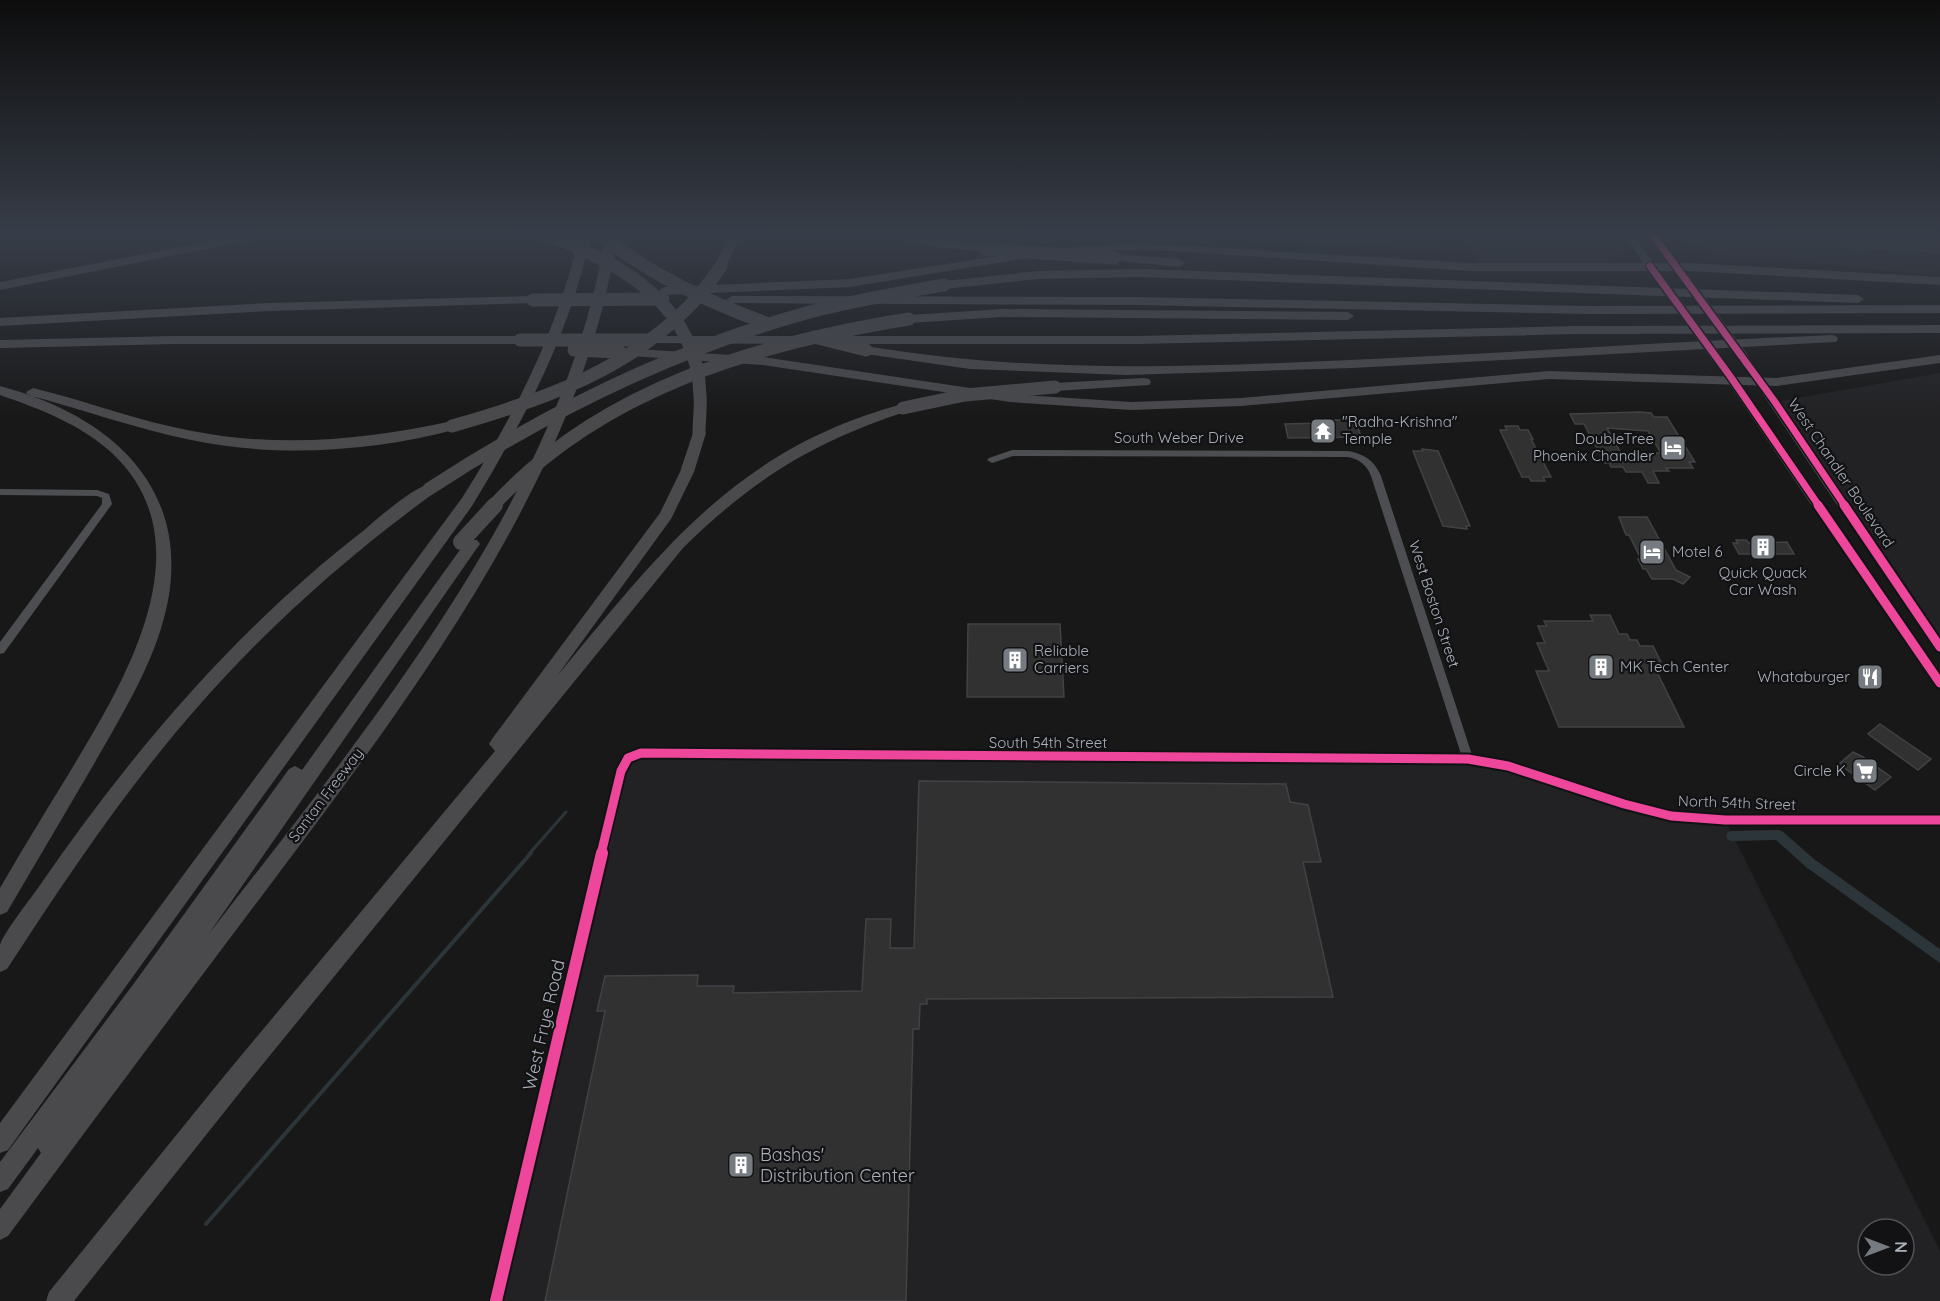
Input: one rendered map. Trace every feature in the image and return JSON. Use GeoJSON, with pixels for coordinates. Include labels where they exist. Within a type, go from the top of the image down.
{"type":"FeatureCollection","features":[{"type":"Feature","properties":{"kind":"highway"},"geometry":{"type":"LineString","coordinates":[[0,1142],[467,502],[509,434],[531,391],[563,317],[569,296]]}},
{"type":"Feature","properties":{"kind":"highway","name":"Santan Freeway"},"geometry":{"type":"LineString","coordinates":[[0,1228],[90,1105],[323,800],[437,637],[498,537],[546,447],[573,384],[593,327],[601,296]]}},
{"type":"Feature","properties":{"kind":"highway"},"geometry":{"type":"LineString","coordinates":[[0,322],[224,309],[633,296]]}},
{"type":"Feature","properties":{"kind":"highway"},"geometry":{"type":"LineString","coordinates":[[428,846],[475,776],[666,515],[687,472],[699,433],[702,405],[700,379],[691,346],[673,314],[655,296]]}},
{"type":"Feature","properties":{"kind":"highway"},"geometry":{"type":"LineString","coordinates":[[0,385],[71,401],[191,436],[241,443],[297,446],[350,443],[404,436],[452,426],[541,398],[617,360],[645,343],[680,316],[700,296]]}},
{"type":"Feature","properties":{"kind":"highway"},"geometry":{"type":"LineString","coordinates":[[701,296],[722,306],[789,330],[866,350],[969,366],[1069,372],[1435,360],[1700,345],[1940,336]]}},
{"type":"Feature","properties":{"kind":"highway"},"geometry":{"type":"LineString","coordinates":[[722,296],[1592,310],[1940,309]]}},
{"type":"Feature","properties":{"kind":"highway"},"geometry":{"type":"LineString","coordinates":[[0,962],[99,816],[141,761],[198,694],[311,582],[368,534],[429,489],[489,450],[553,413],[663,361],[736,334],[798,315],[880,296]]}},
{"type":"Feature","properties":{"kind":"highway"},"geometry":{"type":"LineString","coordinates":[[1762,296],[1940,303]]}},
{"type":"Feature","properties":{"kind":"highway"},"geometry":{"type":"LineString","coordinates":[[0,1181],[467,543],[516,482],[582,430],[628,402],[667,384],[750,352],[839,330],[940,316],[996,313],[1449,316],[1592,310]]}},
{"type":"Feature","properties":{"kind":"highway"},"geometry":{"type":"LineString","coordinates":[[0,1215],[467,543],[508,502],[559,457],[615,418],[659,394],[707,374],[770,353],[827,338],[911,324],[1017,319],[1286,324],[1474,324],[1576,330]]}},
{"type":"Feature","properties":{"kind":"highway"},"geometry":{"type":"LineString","coordinates":[[518,344],[650,340],[1137,340],[1576,330],[1940,329]]}},
{"type":"Feature","properties":{"kind":"highway"},"geometry":{"type":"LineString","coordinates":[[0,344],[165,340],[383,340],[518,344],[763,361],[990,396],[1108,405],[1211,404],[1549,375],[1614,375],[1761,382],[1940,359]]}},
{"type":"Feature","properties":{"kind":"highway"},"geometry":{"type":"LineString","coordinates":[[58,1301],[226,1092],[651,574],[704,516],[752,478],[798,450],[846,428],[903,408],[965,395],[1055,387],[1378,367],[1435,360]]}},
{"type":"Feature","properties":{"kind":"highway"},"geometry":{"type":"LineString","coordinates":[[0,390],[41,404],[75,420],[107,440],[126,458],[148,488],[157,513],[163,537],[164,565],[157,612],[132,679],[0,906]]}},
{"type":"Feature","properties":{"kind":"main road"},"geometry":{"type":"LineString","coordinates":[[1672,296],[1940,683]]}},
{"type":"Feature","properties":{"kind":"main road","name":"West Chandler Boulevard"},"geometry":{"type":"LineString","coordinates":[[1698,296],[1761,382],[1940,647]]}},
{"type":"Feature","properties":{"kind":"street","name":"South Weber Drive"},"geometry":{"type":"LineString","coordinates":[[992,459],[1012,453],[1348,454],[1366,460]]}},
{"type":"Feature","properties":{"kind":"street","name":"West Boston Street"},"geometry":{"type":"LineString","coordinates":[[1366,460],[1373,467],[1468,759]]}},
{"type":"Feature","properties":{"kind":"street"},"geometry":{"type":"LineString","coordinates":[[0,492],[97,493],[106,496],[107,504],[0,650]]}},
{"type":"Feature","properties":{"kind":"street","name":"South 54th Street"},"geometry":{"type":"LineString","coordinates":[[628,758],[641,753],[1468,759]]}},
{"type":"Feature","properties":{"kind":"street","name":"West Frye Road"},"geometry":{"type":"LineString","coordinates":[[496,1301],[621,771],[628,758]]}},
{"type":"Feature","properties":{"kind":"street","name":"North 54th Street"},"geometry":{"type":"LineString","coordinates":[[1468,759],[1508,766],[1623,804],[1671,816],[1734,820],[1940,820]]}},
{"type":"Feature","properties":{"kind":"shaded area"},"geometry":{"type":"Polygon","coordinates":[[[1940,373],[1940,647],[1775,402],[1940,373]]]}},
{"type":"Feature","properties":{"kind":"shaded area"},"geometry":{"type":"Polygon","coordinates":[[[641,753],[1468,759],[1623,804],[1725,820],[1940,1251],[1940,1301],[497,1301],[628,758],[641,753]]]}},
{"type":"Feature","properties":{"kind":"building","name":"DoubleTree Phoenix Chandler"},"geometry":{"type":"Polygon","coordinates":[[[1640,412],[1651,413],[1654,417],[1667,417],[1695,462],[1689,462],[1693,468],[1666,468],[1669,471],[1653,471],[1659,483],[1648,483],[1642,472],[1626,472],[1623,467],[1611,467],[1609,463],[1605,463],[1584,424],[1575,424],[1570,414],[1640,412]],[[1607,428],[1621,453],[1661,453],[1648,431],[1607,428]]]}},
{"type":"Feature","properties":{"kind":"building","name":"\"Radha-Krishna\" Temple"},"geometry":{"type":"Polygon","coordinates":[[[1351,420],[1353,425],[1357,425],[1361,437],[1288,438],[1285,424],[1319,423],[1318,421],[1351,420]]]}},
{"type":"Feature","properties":{"kind":"building"},"geometry":{"type":"Polygon","coordinates":[[[1505,426],[1518,426],[1520,430],[1528,430],[1551,477],[1543,477],[1545,481],[1531,481],[1529,477],[1522,477],[1500,430],[1507,430],[1505,426]]]}},
{"type":"Feature","properties":{"kind":"building"},"geometry":{"type":"Polygon","coordinates":[[[1422,449],[1438,451],[1470,526],[1466,526],[1467,529],[1443,526],[1413,451],[1423,451],[1422,449]]]}},
{"type":"Feature","properties":{"kind":"building","name":"Motel 6"},"geometry":{"type":"Polygon","coordinates":[[[1619,517],[1647,517],[1676,570],[1690,577],[1683,584],[1673,579],[1652,579],[1646,569],[1643,569],[1638,559],[1641,559],[1629,535],[1626,535],[1619,517]]]}},
{"type":"Feature","properties":{"kind":"building","name":"Quick Quack Car Wash"},"geometry":{"type":"Polygon","coordinates":[[[1736,540],[1746,540],[1749,543],[1787,542],[1794,554],[1739,554],[1733,543],[1738,543],[1736,540]]]}},
{"type":"Feature","properties":{"kind":"building","name":"MK Tech Center"},"geometry":{"type":"Polygon","coordinates":[[[1590,615],[1610,615],[1619,634],[1627,634],[1630,640],[1637,640],[1640,646],[1653,646],[1661,662],[1652,662],[1684,727],[1559,727],[1536,671],[1549,671],[1537,643],[1545,643],[1538,626],[1547,626],[1544,621],[1593,621],[1590,615]]]}},
{"type":"Feature","properties":{"kind":"building","name":"Reliable Carriers"},"geometry":{"type":"Polygon","coordinates":[[[968,624],[1060,624],[1064,697],[967,697],[968,624]]]}},
{"type":"Feature","properties":{"kind":"building","name":"Circle K"},"geometry":{"type":"Polygon","coordinates":[[[1880,724],[1931,759],[1918,770],[1868,734],[1880,724]]]}},
{"type":"Feature","properties":{"kind":"building","name":"Circle K"},"geometry":{"type":"Polygon","coordinates":[[[1853,752],[1891,777],[1875,790],[1839,764],[1853,752]]]}},
{"type":"Feature","properties":{"kind":"building","name":"Bashas' Distribution Center"},"geometry":{"type":"Polygon","coordinates":[[[919,781],[1286,784],[1290,802],[1308,805],[1321,862],[1303,862],[1333,997],[927,999],[927,1004],[920,1004],[919,1029],[913,1029],[906,1301],[545,1301],[605,1011],[597,1011],[605,976],[698,975],[697,986],[734,986],[733,993],[862,991],[866,919],[891,919],[890,948],[914,948],[919,781]]]}},
{"type":"Feature","properties":{"kind":"waterway"},"geometry":{"type":"LineString","coordinates":[[529,854],[566,812]]}},
{"type":"Feature","properties":{"kind":"waterway"},"geometry":{"type":"LineString","coordinates":[[1732,836],[1778,835],[1810,863],[1940,957]]}},
{"type":"Feature","properties":{"kind":"waterway"},"geometry":{"type":"LineString","coordinates":[[206,1224],[531,853]]}},
{"type":"Feature","properties":{"kind":"cycle path"},"geometry":{"type":"LineString","coordinates":[[1672,296],[1730,376],[1940,683]]}},
{"type":"Feature","properties":{"kind":"cycle path"},"geometry":{"type":"LineString","coordinates":[[1697,296],[1775,402],[1940,647]]}},
{"type":"Feature","properties":{"kind":"cycle path"},"geometry":{"type":"LineString","coordinates":[[496,1301],[621,771],[628,758],[641,753],[1468,759],[1508,766],[1624,804],[1671,816],[1725,820],[1940,820]]}},
{"type":"Feature","properties":{"kind":"place","name":"\"Radha-Krishna\" Temple"},"geometry":{"type":"Point","coordinates":[1323,431]}},
{"type":"Feature","properties":{"kind":"place","name":"DoubleTree Phoenix Chandler"},"geometry":{"type":"Point","coordinates":[1673,448]}},
{"type":"Feature","properties":{"kind":"place","name":"Quick Quack Car Wash"},"geometry":{"type":"Point","coordinates":[1763,547]}},
{"type":"Feature","properties":{"kind":"place","name":"Motel 6"},"geometry":{"type":"Point","coordinates":[1652,552]}},
{"type":"Feature","properties":{"kind":"place","name":"Reliable Carriers"},"geometry":{"type":"Point","coordinates":[1015,660]}},
{"type":"Feature","properties":{"kind":"place","name":"MK Tech Center"},"geometry":{"type":"Point","coordinates":[1601,667]}},
{"type":"Feature","properties":{"kind":"place","name":"Whataburger"},"geometry":{"type":"Point","coordinates":[1870,677]}},
{"type":"Feature","properties":{"kind":"place","name":"Circle K"},"geometry":{"type":"Point","coordinates":[1865,771]}},
{"type":"Feature","properties":{"kind":"place","name":"Bashas' Distribution Center"},"geometry":{"type":"Point","coordinates":[741,1165]}}]}
